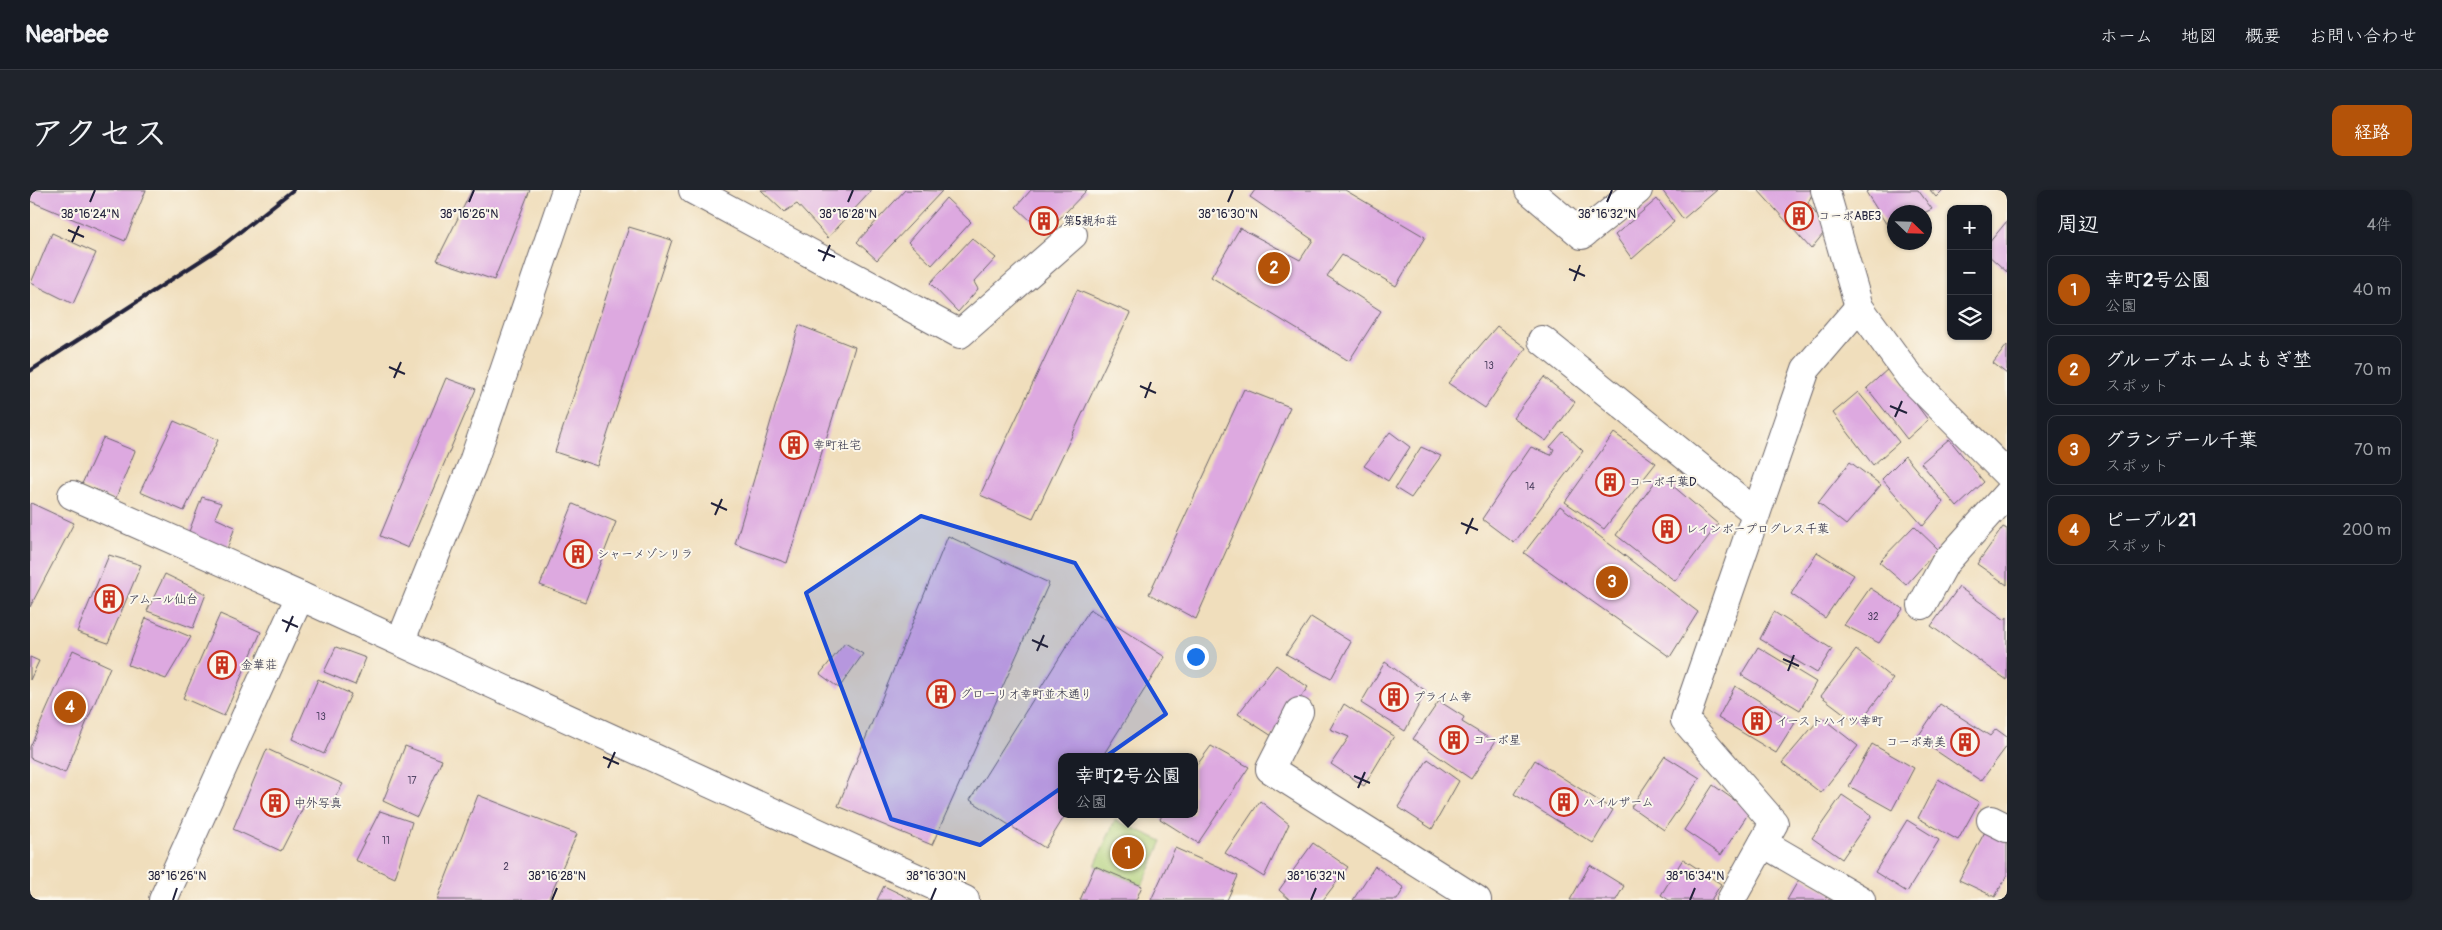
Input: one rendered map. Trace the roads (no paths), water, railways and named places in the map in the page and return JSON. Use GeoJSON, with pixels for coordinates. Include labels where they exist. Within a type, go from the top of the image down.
{"type":"FeatureCollection","features":[{"type":"Feature","properties":{"kind":"street"},"geometry":{"type":"LineString","coordinates":[[401,640],[472,465],[566,190]]}},
{"type":"Feature","properties":{"kind":"street"},"geometry":{"type":"LineString","coordinates":[[693,190],[960,334],[1074,236]]}},
{"type":"Feature","properties":{"kind":"street"},"geometry":{"type":"LineString","coordinates":[[1529,190],[1582,235],[1638,190]]}},
{"type":"Feature","properties":{"kind":"street"},"geometry":{"type":"LineString","coordinates":[[1825,190],[1859,307],[1910,377],[2007,474]]}},
{"type":"Feature","properties":{"kind":"street"},"geometry":{"type":"LineString","coordinates":[[1731,900],[1774,824],[1686,720],[1806,369],[1859,307]]}},
{"type":"Feature","properties":{"kind":"street"},"geometry":{"type":"LineString","coordinates":[[1542,340],[1756,513]]}},
{"type":"Feature","properties":{"kind":"street"},"geometry":{"type":"LineString","coordinates":[[1922,605],[1946,562],[2007,494]]}},
{"type":"Feature","properties":{"kind":"street"},"geometry":{"type":"LineString","coordinates":[[72,495],[401,640],[965,900]]}},
{"type":"Feature","properties":{"kind":"street"},"geometry":{"type":"LineString","coordinates":[[163,900],[300,596]]}},
{"type":"Feature","properties":{"kind":"street"},"geometry":{"type":"LineString","coordinates":[[1299,712],[1270,769],[1477,900]]}},
{"type":"Feature","properties":{"kind":"street"},"geometry":{"type":"LineString","coordinates":[[1763,843],[1861,900]]}},
{"type":"Feature","properties":{"kind":"railway"},"geometry":{"type":"LineString","coordinates":[[30,371],[217,250],[293,190]]}},
{"type":"Feature","properties":{"kind":"place","name":"コーポABE3"},"geometry":{"type":"Point","coordinates":[1799,216]}},
{"type":"Feature","properties":{"kind":"place","name":"第5親和荘"},"geometry":{"type":"Point","coordinates":[1044,221]}},
{"type":"Feature","properties":{"kind":"place","name":"グループホームよもぎ埜"},"geometry":{"type":"Point","coordinates":[1274,268]}},
{"type":"Feature","properties":{"kind":"place","name":"幸町社宅"},"geometry":{"type":"Point","coordinates":[794,445]}},
{"type":"Feature","properties":{"kind":"place","name":"コーポ千葉D"},"geometry":{"type":"Point","coordinates":[1610,482]}},
{"type":"Feature","properties":{"kind":"place","name":"レインボープログレス千葉"},"geometry":{"type":"Point","coordinates":[1667,529]}},
{"type":"Feature","properties":{"kind":"place","name":"シャーメゾンリラ"},"geometry":{"type":"Point","coordinates":[578,554]}},
{"type":"Feature","properties":{"kind":"place","name":"グランデール千葉"},"geometry":{"type":"Point","coordinates":[1612,582]}},
{"type":"Feature","properties":{"kind":"place","name":"アムール仙台"},"geometry":{"type":"Point","coordinates":[109,599]}},
{"type":"Feature","properties":{"kind":"place","name":"金華荘"},"geometry":{"type":"Point","coordinates":[222,665]}},
{"type":"Feature","properties":{"kind":"place","name":"グローリオ幸町並木通り"},"geometry":{"type":"Point","coordinates":[941,694]}},
{"type":"Feature","properties":{"kind":"place","name":"プライム幸"},"geometry":{"type":"Point","coordinates":[1394,697]}},
{"type":"Feature","properties":{"kind":"place","name":"ピープル21"},"geometry":{"type":"Point","coordinates":[70,707]}},
{"type":"Feature","properties":{"kind":"place","name":"イーストハイツ幸町"},"geometry":{"type":"Point","coordinates":[1757,721]}},
{"type":"Feature","properties":{"kind":"place","name":"コーポ星"},"geometry":{"type":"Point","coordinates":[1454,740]}},
{"type":"Feature","properties":{"kind":"place","name":"コーポ寿美"},"geometry":{"type":"Point","coordinates":[1965,742]}},
{"type":"Feature","properties":{"kind":"place","name":"ハイルザーム"},"geometry":{"type":"Point","coordinates":[1564,802]}},
{"type":"Feature","properties":{"kind":"place","name":"中外写真"},"geometry":{"type":"Point","coordinates":[275,803]}},
{"type":"Feature","properties":{"kind":"place","name":"幸町2号公園"},"geometry":{"type":"Point","coordinates":[1128,853]}}]}
